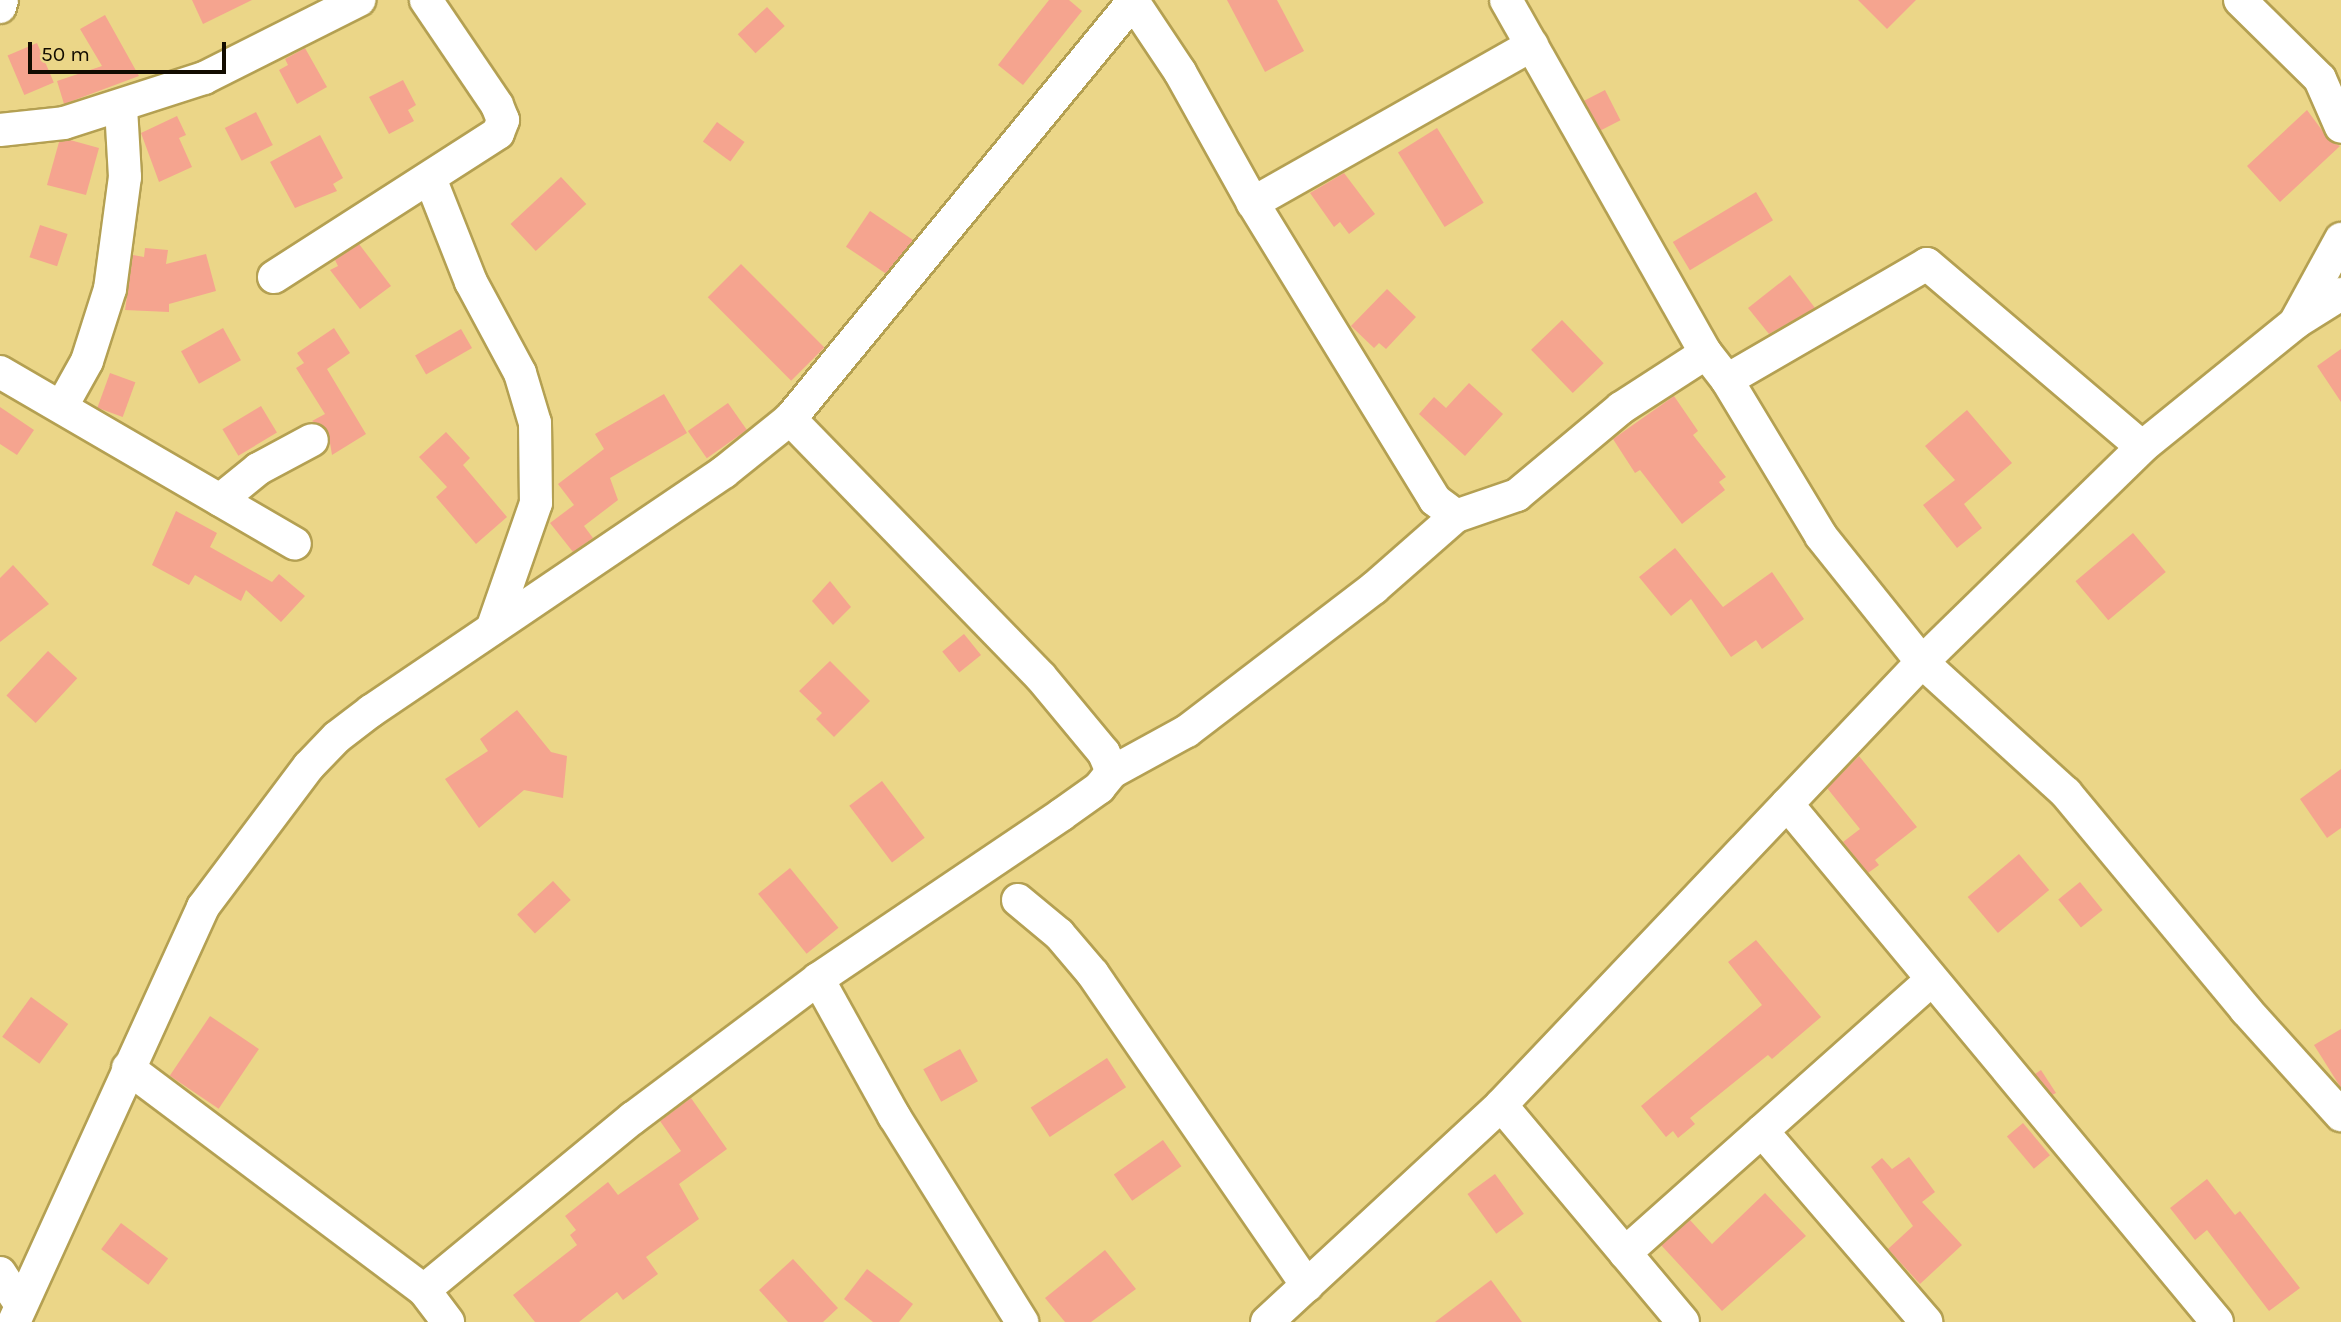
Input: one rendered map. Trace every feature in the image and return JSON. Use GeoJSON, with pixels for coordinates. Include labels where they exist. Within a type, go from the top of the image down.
{"type":"FeatureCollection","features":[{"type":"Feature","properties":{"kind":"street"},"geometry":{"type":"LineString","coordinates":[[0,7],[2,0]]}},
{"type":"Feature","properties":{"kind":"street"},"geometry":{"type":"LineString","coordinates":[[0,130],[64,123],[121,107],[204,78],[359,0]]}},
{"type":"Feature","properties":{"kind":"street"},"geometry":{"type":"LineString","coordinates":[[274,276],[498,133],[503,120],[426,0]]}},
{"type":"Feature","properties":{"kind":"street"},"geometry":{"type":"LineString","coordinates":[[1506,0],[1706,353],[1727,380],[1821,536],[1922,662],[2066,793],[2246,1010],[2341,1115]]}},
{"type":"Feature","properties":{"kind":"street"},"geometry":{"type":"LineString","coordinates":[[2240,0],[2320,79],[2341,127]]}},
{"type":"Feature","properties":{"kind":"street"},"geometry":{"type":"LineString","coordinates":[[17,1313],[203,907],[309,766],[337,737],[724,472],[790,419],[1132,1],[1180,72],[1253,203],[1435,500],[1456,516]]}},
{"type":"Feature","properties":{"kind":"street"},"geometry":{"type":"LineString","coordinates":[[1253,203],[1532,45]]}},
{"type":"Feature","properties":{"kind":"street"},"geometry":{"type":"LineString","coordinates":[[62,406],[87,361],[110,289],[125,177],[121,107]]}},
{"type":"Feature","properties":{"kind":"street"},"geometry":{"type":"LineString","coordinates":[[430,178],[471,282],[520,373],[535,423],[536,503],[492,629]]}},
{"type":"Feature","properties":{"kind":"street"},"geometry":{"type":"LineString","coordinates":[[2295,323],[2341,239]]}},
{"type":"Feature","properties":{"kind":"street"},"geometry":{"type":"LineString","coordinates":[[1727,380],[1927,264],[2142,447]]}},
{"type":"Feature","properties":{"kind":"street"},"geometry":{"type":"LineString","coordinates":[[1267,1322],[1501,1105],[1922,662],[2142,447],[2295,323],[2341,294]]}},
{"type":"Feature","properties":{"kind":"street"},"geometry":{"type":"LineString","coordinates":[[424,1290],[632,1118],[818,979],[1061,816],[1099,788],[1112,772],[1187,731],[1374,588],[1456,516],[1517,495],[1621,408],[1706,353]]}},
{"type":"Feature","properties":{"kind":"street"},"geometry":{"type":"LineString","coordinates":[[0,372],[295,544]]}},
{"type":"Feature","properties":{"kind":"street"},"geometry":{"type":"LineString","coordinates":[[790,419],[1040,676],[1104,753],[1112,772]]}},
{"type":"Feature","properties":{"kind":"street"},"geometry":{"type":"LineString","coordinates":[[220,500],[258,469],[312,440]]}},
{"type":"Feature","properties":{"kind":"street"},"geometry":{"type":"LineString","coordinates":[[1787,804],[2209,1319]]}},
{"type":"Feature","properties":{"kind":"street"},"geometry":{"type":"LineString","coordinates":[[1018,900],[1059,934],[1093,974],[1307,1285]]}},
{"type":"Feature","properties":{"kind":"street"},"geometry":{"type":"LineString","coordinates":[[818,979],[894,1116],[1023,1322]]}},
{"type":"Feature","properties":{"kind":"street"},"geometry":{"type":"LineString","coordinates":[[1625,1253],[1932,979]]}},
{"type":"Feature","properties":{"kind":"street"},"geometry":{"type":"LineString","coordinates":[[128,1068],[424,1290],[448,1322]]}},
{"type":"Feature","properties":{"kind":"street"},"geometry":{"type":"LineString","coordinates":[[1501,1105],[1683,1322]]}},
{"type":"Feature","properties":{"kind":"street"},"geometry":{"type":"LineString","coordinates":[[1762,1131],[1926,1322]]}},
{"type":"Feature","properties":{"kind":"street"},"geometry":{"type":"LineString","coordinates":[[0,1273],[17,1313]]}},
{"type":"Feature","properties":{"kind":"building"},"geometry":{"type":"Polygon","coordinates":[[[192,0],[252,0],[203,24],[192,0]]]}},
{"type":"Feature","properties":{"kind":"building"},"geometry":{"type":"Polygon","coordinates":[[[1049,0],[1069,0],[1082,11],[1023,85],[998,65],[1049,0]]]}},
{"type":"Feature","properties":{"kind":"building"},"geometry":{"type":"Polygon","coordinates":[[[1227,0],[1277,0],[1304,51],[1265,72],[1227,0]]]}},
{"type":"Feature","properties":{"kind":"building"},"geometry":{"type":"Polygon","coordinates":[[[1858,0],[1916,0],[1887,29],[1858,0]]]}},
{"type":"Feature","properties":{"kind":"building"},"geometry":{"type":"Polygon","coordinates":[[[767,7],[785,26],[755,53],[738,34],[767,7]]]}},
{"type":"Feature","properties":{"kind":"building"},"geometry":{"type":"Polygon","coordinates":[[[105,15],[139,76],[64,104],[57,81],[102,66],[80,29],[105,15]]]}},
{"type":"Feature","properties":{"kind":"building"},"geometry":{"type":"Polygon","coordinates":[[[37,43],[54,83],[24,95],[8,56],[37,43]]]}},
{"type":"Feature","properties":{"kind":"building"},"geometry":{"type":"Polygon","coordinates":[[[305,48],[327,87],[297,104],[279,70],[288,65],[285,59],[305,48]]]}},
{"type":"Feature","properties":{"kind":"building"},"geometry":{"type":"Polygon","coordinates":[[[403,80],[416,105],[408,110],[414,121],[389,134],[369,97],[403,80]]]}},
{"type":"Feature","properties":{"kind":"building"},"geometry":{"type":"Polygon","coordinates":[[[1605,90],[1620,120],[1599,131],[1584,101],[1605,90]]]}},
{"type":"Feature","properties":{"kind":"building"},"geometry":{"type":"Polygon","coordinates":[[[2307,110],[2330,141],[2340,146],[2280,202],[2247,166],[2307,110]]]}},
{"type":"Feature","properties":{"kind":"building"},"geometry":{"type":"Polygon","coordinates":[[[256,112],[273,145],[242,161],[225,128],[256,112]]]}},
{"type":"Feature","properties":{"kind":"building"},"geometry":{"type":"Polygon","coordinates":[[[177,116],[186,135],[179,138],[192,167],[159,182],[141,133],[177,116]]]}},
{"type":"Feature","properties":{"kind":"building"},"geometry":{"type":"Polygon","coordinates":[[[717,122],[745,142],[730,161],[703,141],[717,122]]]}},
{"type":"Feature","properties":{"kind":"building"},"geometry":{"type":"Polygon","coordinates":[[[1437,128],[1484,203],[1445,227],[1398,152],[1437,128]]]}},
{"type":"Feature","properties":{"kind":"building"},"geometry":{"type":"Polygon","coordinates":[[[320,135],[343,178],[333,184],[337,191],[295,208],[270,162],[320,135]]]}},
{"type":"Feature","properties":{"kind":"building"},"geometry":{"type":"Polygon","coordinates":[[[70,140],[99,148],[86,195],[47,185],[59,142],[70,140]]]}},
{"type":"Feature","properties":{"kind":"building"},"geometry":{"type":"Polygon","coordinates":[[[1344,173],[1375,214],[1349,234],[1340,222],[1334,227],[1310,193],[1344,173]]]}},
{"type":"Feature","properties":{"kind":"building"},"geometry":{"type":"Polygon","coordinates":[[[561,177],[586,204],[536,251],[511,224],[561,177]]]}},
{"type":"Feature","properties":{"kind":"building"},"geometry":{"type":"Polygon","coordinates":[[[1756,192],[1773,220],[1690,270],[1673,242],[1756,192]]]}},
{"type":"Feature","properties":{"kind":"building"},"geometry":{"type":"Polygon","coordinates":[[[870,211],[913,240],[889,276],[846,247],[870,211]]]}},
{"type":"Feature","properties":{"kind":"building"},"geometry":{"type":"Polygon","coordinates":[[[40,225],[68,234],[57,266],[29,257],[40,225]]]}},
{"type":"Feature","properties":{"kind":"building"},"geometry":{"type":"Polygon","coordinates":[[[359,244],[391,286],[360,309],[330,270],[338,266],[335,260],[359,244]]]}},
{"type":"Feature","properties":{"kind":"building"},"geometry":{"type":"Polygon","coordinates":[[[145,248],[168,250],[166,264],[206,254],[216,291],[169,304],[169,312],[125,310],[133,255],[144,257],[145,248]]]}},
{"type":"Feature","properties":{"kind":"building"},"geometry":{"type":"Polygon","coordinates":[[[741,264],[824,347],[791,381],[708,297],[741,264]]]}},
{"type":"Feature","properties":{"kind":"building"},"geometry":{"type":"Polygon","coordinates":[[[1790,275],[1815,308],[1769,334],[1748,308],[1790,275]]]}},
{"type":"Feature","properties":{"kind":"building"},"geometry":{"type":"Polygon","coordinates":[[[1387,289],[1416,317],[1386,349],[1379,343],[1374,348],[1351,326],[1387,289]]]}},
{"type":"Feature","properties":{"kind":"building"},"geometry":{"type":"Polygon","coordinates":[[[1562,320],[1604,363],[1573,393],[1531,350],[1562,320]]]}},
{"type":"Feature","properties":{"kind":"building"},"geometry":{"type":"Polygon","coordinates":[[[223,328],[241,360],[199,384],[181,351],[223,328]]]}},
{"type":"Feature","properties":{"kind":"building"},"geometry":{"type":"Polygon","coordinates":[[[334,328],[350,353],[327,369],[366,434],[332,455],[328,431],[312,421],[325,414],[296,368],[304,363],[297,353],[334,328]]]}},
{"type":"Feature","properties":{"kind":"building"},"geometry":{"type":"Polygon","coordinates":[[[461,329],[472,348],[426,375],[415,356],[461,329]]]}},
{"type":"Feature","properties":{"kind":"building"},"geometry":{"type":"Polygon","coordinates":[[[2341,349],[2341,402],[2317,366],[2341,349]]]}},
{"type":"Feature","properties":{"kind":"building"},"geometry":{"type":"Polygon","coordinates":[[[110,373],[135,382],[123,417],[97,408],[110,373]]]}},
{"type":"Feature","properties":{"kind":"building"},"geometry":{"type":"Polygon","coordinates":[[[1469,383],[1503,414],[1465,456],[1419,414],[1434,397],[1446,408],[1469,383]]]}},
{"type":"Feature","properties":{"kind":"building"},"geometry":{"type":"Polygon","coordinates":[[[664,394],[687,433],[610,478],[618,500],[584,526],[593,538],[573,552],[550,523],[574,505],[558,484],[604,449],[595,434],[664,394]]]}},
{"type":"Feature","properties":{"kind":"building"},"geometry":{"type":"Polygon","coordinates":[[[1674,396],[1698,431],[1693,435],[1726,477],[1719,482],[1725,490],[1682,524],[1640,470],[1635,473],[1613,439],[1674,396]]]}},
{"type":"Feature","properties":{"kind":"building"},"geometry":{"type":"Polygon","coordinates":[[[728,403],[747,430],[707,458],[688,431],[728,403]]]}},
{"type":"Feature","properties":{"kind":"building"},"geometry":{"type":"Polygon","coordinates":[[[261,406],[277,433],[238,456],[222,429],[261,406]]]}},
{"type":"Feature","properties":{"kind":"building"},"geometry":{"type":"Polygon","coordinates":[[[0,407],[34,430],[17,455],[0,444],[0,407]]]}},
{"type":"Feature","properties":{"kind":"building"},"geometry":{"type":"Polygon","coordinates":[[[1967,410],[2012,463],[1964,504],[1982,528],[1957,548],[1923,505],[1955,480],[1925,446],[1967,410]]]}},
{"type":"Feature","properties":{"kind":"building"},"geometry":{"type":"Polygon","coordinates":[[[446,432],[470,458],[463,465],[507,517],[476,544],[436,497],[447,487],[419,457],[446,432]]]}},
{"type":"Feature","properties":{"kind":"building"},"geometry":{"type":"Polygon","coordinates":[[[176,511],[217,533],[210,547],[272,582],[279,574],[305,596],[281,622],[246,590],[241,601],[195,575],[189,585],[152,565],[176,511]]]}},
{"type":"Feature","properties":{"kind":"building"},"geometry":{"type":"Polygon","coordinates":[[[2133,533],[2166,572],[2108,620],[2076,581],[2133,533]]]}},
{"type":"Feature","properties":{"kind":"building"},"geometry":{"type":"Polygon","coordinates":[[[1675,548],[1723,607],[1772,572],[1804,619],[1762,649],[1756,640],[1731,657],[1691,599],[1671,616],[1639,577],[1675,548]]]}},
{"type":"Feature","properties":{"kind":"building"},"geometry":{"type":"Polygon","coordinates":[[[13,565],[49,604],[0,642],[0,578],[13,565]]]}},
{"type":"Feature","properties":{"kind":"building"},"geometry":{"type":"Polygon","coordinates":[[[830,581],[851,607],[833,625],[812,601],[830,581]]]}},
{"type":"Feature","properties":{"kind":"building"},"geometry":{"type":"Polygon","coordinates":[[[964,634],[981,655],[959,673],[942,652],[964,634]]]}},
{"type":"Feature","properties":{"kind":"building"},"geometry":{"type":"Polygon","coordinates":[[[48,651],[77,678],[36,723],[6,696],[48,651]]]}},
{"type":"Feature","properties":{"kind":"building"},"geometry":{"type":"Polygon","coordinates":[[[830,661],[870,701],[834,737],[816,719],[822,713],[799,691],[830,661]]]}},
{"type":"Feature","properties":{"kind":"building"},"geometry":{"type":"Polygon","coordinates":[[[517,710],[551,752],[567,756],[563,798],[524,790],[479,828],[445,779],[488,751],[480,739],[517,710]]]}},
{"type":"Feature","properties":{"kind":"building"},"geometry":{"type":"Polygon","coordinates":[[[1859,756],[1917,827],[1875,860],[1879,865],[1868,873],[1843,842],[1860,829],[1827,788],[1859,756]]]}},
{"type":"Feature","properties":{"kind":"building"},"geometry":{"type":"Polygon","coordinates":[[[2341,769],[2341,828],[2327,838],[2300,799],[2341,769]]]}},
{"type":"Feature","properties":{"kind":"building"},"geometry":{"type":"Polygon","coordinates":[[[882,781],[925,838],[892,862],[849,806],[882,781]]]}},
{"type":"Feature","properties":{"kind":"building"},"geometry":{"type":"Polygon","coordinates":[[[2019,854],[2049,890],[1998,933],[1968,897],[2019,854]]]}},
{"type":"Feature","properties":{"kind":"building"},"geometry":{"type":"Polygon","coordinates":[[[790,868],[838,928],[807,954],[758,894],[790,868]]]}},
{"type":"Feature","properties":{"kind":"building"},"geometry":{"type":"Polygon","coordinates":[[[553,881],[571,900],[535,933],[517,914],[553,881]]]}},
{"type":"Feature","properties":{"kind":"building"},"geometry":{"type":"Polygon","coordinates":[[[2080,882],[2103,910],[2081,928],[2058,900],[2080,882]]]}},
{"type":"Feature","properties":{"kind":"building"},"geometry":{"type":"Polygon","coordinates":[[[1756,940],[1821,1017],[1772,1059],[1768,1055],[1690,1118],[1695,1124],[1678,1138],[1673,1131],[1666,1137],[1641,1106],[1762,1005],[1728,962],[1756,940]]]}},
{"type":"Feature","properties":{"kind":"building"},"geometry":{"type":"Polygon","coordinates":[[[31,997],[68,1024],[39,1064],[2,1037],[31,997]]]}},
{"type":"Feature","properties":{"kind":"building"},"geometry":{"type":"Polygon","coordinates":[[[210,1016],[259,1049],[219,1109],[170,1076],[210,1016]]]}},
{"type":"Feature","properties":{"kind":"building"},"geometry":{"type":"Polygon","coordinates":[[[2341,1029],[2341,1088],[2314,1045],[2341,1029]]]}},
{"type":"Feature","properties":{"kind":"building"},"geometry":{"type":"Polygon","coordinates":[[[960,1049],[978,1081],[941,1102],[923,1069],[960,1049]]]}},
{"type":"Feature","properties":{"kind":"building"},"geometry":{"type":"Polygon","coordinates":[[[1107,1058],[1126,1087],[1050,1137],[1031,1108],[1107,1058]]]}},
{"type":"Feature","properties":{"kind":"building"},"geometry":{"type":"Polygon","coordinates":[[[2041,1070],[2056,1093],[2052,1095],[2035,1074],[2041,1070]]]}},
{"type":"Feature","properties":{"kind":"building"},"geometry":{"type":"Polygon","coordinates":[[[691,1098],[727,1149],[679,1184],[699,1219],[646,1257],[658,1274],[623,1300],[617,1292],[579,1322],[535,1322],[513,1295],[577,1245],[570,1235],[576,1230],[565,1216],[608,1182],[618,1195],[681,1151],[660,1121],[691,1098]]]}},
{"type":"Feature","properties":{"kind":"building"},"geometry":{"type":"Polygon","coordinates":[[[2023,1123],[2050,1155],[2034,1169],[2007,1136],[2023,1123]]]}},
{"type":"Feature","properties":{"kind":"building"},"geometry":{"type":"Polygon","coordinates":[[[1163,1140],[1181,1166],[1132,1201],[1114,1174],[1163,1140]]]}},
{"type":"Feature","properties":{"kind":"building"},"geometry":{"type":"Polygon","coordinates":[[[1909,1157],[1935,1192],[1922,1202],[1962,1245],[1920,1284],[1888,1249],[1913,1226],[1871,1167],[1882,1158],[1892,1169],[1909,1157]]]}},
{"type":"Feature","properties":{"kind":"building"},"geometry":{"type":"Polygon","coordinates":[[[1495,1174],[1524,1214],[1496,1234],[1467,1194],[1495,1174]]]}},
{"type":"Feature","properties":{"kind":"building"},"geometry":{"type":"Polygon","coordinates":[[[2207,1179],[2235,1215],[2240,1211],[2300,1288],[2269,1311],[2207,1230],[2195,1240],[2170,1208],[2207,1179]]]}},
{"type":"Feature","properties":{"kind":"building"},"geometry":{"type":"Polygon","coordinates":[[[1765,1193],[1806,1236],[1722,1311],[1661,1245],[1690,1220],[1712,1244],[1765,1193]]]}},
{"type":"Feature","properties":{"kind":"building"},"geometry":{"type":"Polygon","coordinates":[[[121,1223],[168,1259],[148,1285],[101,1249],[121,1223]]]}},
{"type":"Feature","properties":{"kind":"building"},"geometry":{"type":"Polygon","coordinates":[[[1105,1250],[1136,1289],[1091,1322],[1065,1322],[1045,1298],[1105,1250]]]}},
{"type":"Feature","properties":{"kind":"building"},"geometry":{"type":"Polygon","coordinates":[[[793,1259],[838,1308],[823,1322],[788,1322],[759,1290],[793,1259]]]}},
{"type":"Feature","properties":{"kind":"building"},"geometry":{"type":"Polygon","coordinates":[[[867,1269],[913,1304],[899,1322],[873,1322],[844,1299],[867,1269]]]}},
{"type":"Feature","properties":{"kind":"building"},"geometry":{"type":"Polygon","coordinates":[[[1491,1280],[1522,1322],[1435,1322],[1491,1280]]]}}]}
